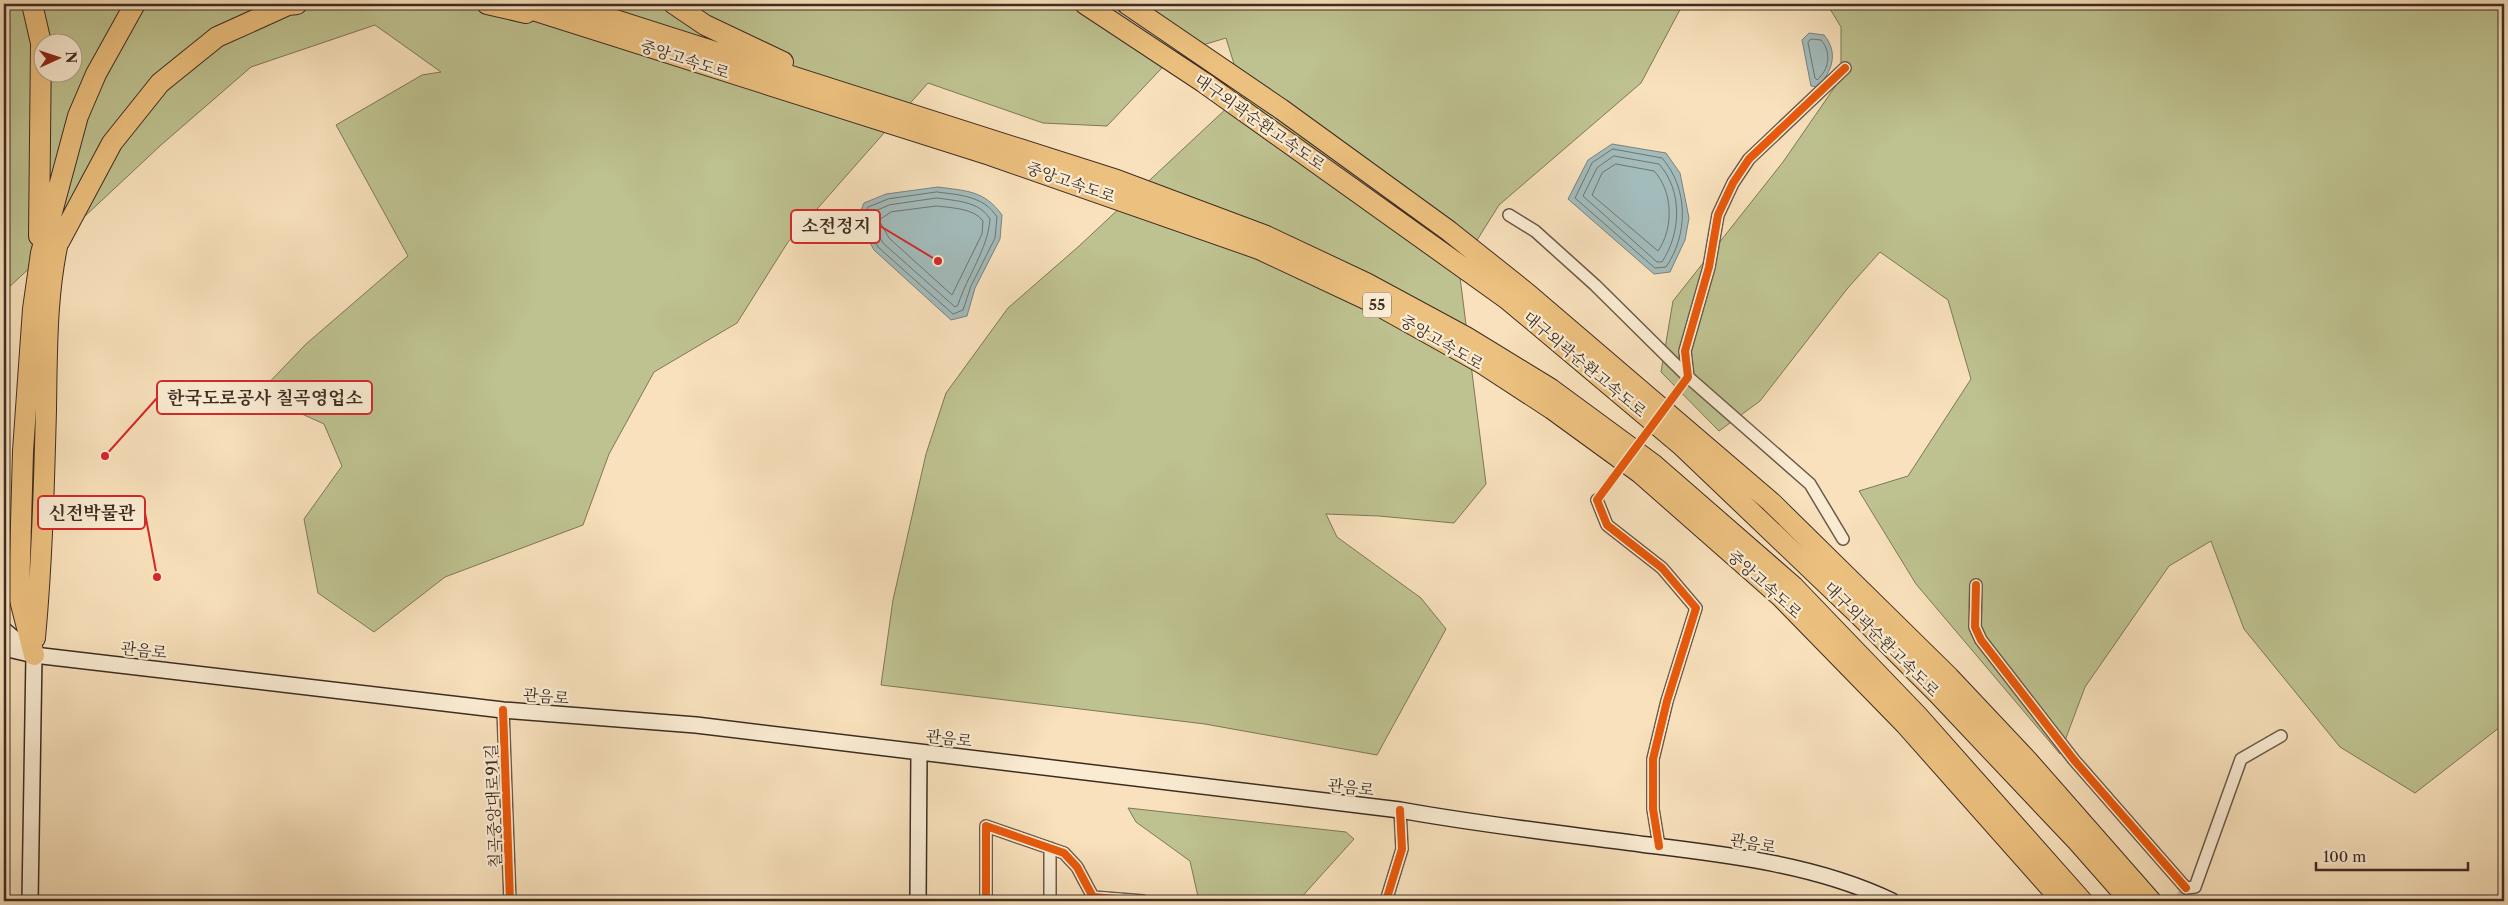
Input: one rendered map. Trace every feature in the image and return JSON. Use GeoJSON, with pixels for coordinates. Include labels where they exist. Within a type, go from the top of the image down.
{"type":"FeatureCollection","features":[{"type":"Feature","properties":{"kind":"highway"},"geometry":{"type":"LineString","coordinates":[[32,4],[41,43],[38,201],[48,252],[40,585],[34,655]]}},
{"type":"Feature","properties":{"kind":"highway"},"geometry":{"type":"LineString","coordinates":[[34,655],[19,596],[24,442],[33,309],[48,252],[78,116],[96,74],[135,4]]}},
{"type":"Feature","properties":{"kind":"highway"},"geometry":{"type":"LineString","coordinates":[[48,252],[88,122],[108,74],[150,4]]}},
{"type":"Feature","properties":{"kind":"highway"},"geometry":{"type":"LineString","coordinates":[[48,252],[112,143],[160,83],[217,37],[288,5],[297,4]]}},
{"type":"Feature","properties":{"kind":"highway"},"geometry":{"type":"LineString","coordinates":[[487,4],[582,26]]}},
{"type":"Feature","properties":{"kind":"highway","name":"중앙고속도로"},"geometry":{"type":"LineString","coordinates":[[514,4],[990,155],[1259,249],[1372,302],[1483,364],[1552,409],[1640,473],[1781,597],[1905,724],[2062,901]]}},
{"type":"Feature","properties":{"kind":"highway","name":"중앙고속도로"},"geometry":{"type":"LineString","coordinates":[[565,4],[1117,180],[1264,235],[1366,283],[1466,337],[1551,389],[1653,464],[1793,586],[1917,715],[2082,901]]}},
{"type":"Feature","properties":{"kind":"highway"},"geometry":{"type":"LineString","coordinates":[[674,4],[705,26],[853,95]]}},
{"type":"Feature","properties":{"kind":"highway","name":"대구외곽순환고속도로"},"geometry":{"type":"LineString","coordinates":[[1085,4],[1203,82],[1500,294],[1681,445],[1932,687],[2077,841],[2130,901]]}},
{"type":"Feature","properties":{"kind":"highway","name":"대구외곽순환고속도로"},"geometry":{"type":"LineString","coordinates":[[1127,4],[1281,109],[1449,231],[1528,294],[1771,502],[1949,677],[2035,768],[2151,901]]}},
{"type":"Feature","properties":{"kind":"highway"},"geometry":{"type":"LineString","coordinates":[[4,600],[13,585],[21,549]]}},
{"type":"Feature","properties":{"kind":"main road"},"geometry":{"type":"LineString","coordinates":[[4,630],[34,655],[30,901]]}},
{"type":"Feature","properties":{"kind":"main road","name":"관음로"},"geometry":{"type":"LineString","coordinates":[[4,648],[34,655],[503,710],[696,725],[1400,810],[1461,821],[1734,856],[1867,889],[1892,901]]}},
{"type":"Feature","properties":{"kind":"main road"},"geometry":{"type":"LineString","coordinates":[[918,901],[919,752]]}},
{"type":"Feature","properties":{"kind":"street"},"geometry":{"type":"LineString","coordinates":[[1688,377],[1685,352],[1704,284],[1718,215],[1733,183],[1749,160],[1845,68]]}},
{"type":"Feature","properties":{"kind":"street"},"geometry":{"type":"LineString","coordinates":[[1509,215],[1542,237],[1595,285],[1688,377],[1810,484],[1844,538]]}},
{"type":"Feature","properties":{"kind":"street"},"geometry":{"type":"LineString","coordinates":[[1597,500],[1608,525],[1662,568],[1696,608],[1667,701],[1652,759],[1653,809],[1660,846]]}},
{"type":"Feature","properties":{"kind":"street"},"geometry":{"type":"LineString","coordinates":[[1976,585],[1975,627],[1981,640],[2074,760],[2186,888],[2195,887],[2240,758],[2281,736]]}},
{"type":"Feature","properties":{"kind":"street","name":"칠곡중앙대로91길"},"geometry":{"type":"LineString","coordinates":[[503,710],[510,901]]}},
{"type":"Feature","properties":{"kind":"street"},"geometry":{"type":"LineString","coordinates":[[1386,901],[1402,849],[1400,810]]}},
{"type":"Feature","properties":{"kind":"street"},"geometry":{"type":"LineString","coordinates":[[986,901],[986,826],[1064,853],[1077,867],[1093,897],[1143,901]]}},
{"type":"Feature","properties":{"kind":"street"},"geometry":{"type":"LineString","coordinates":[[1050,848],[1050,901]]}},
{"type":"Feature","properties":{"kind":"green space"},"geometry":{"type":"Polygon","coordinates":[[[4,4],[1683,4],[1641,83],[1499,205],[1459,269],[1486,484],[1454,523],[1379,516],[1326,514],[1337,537],[1421,598],[1446,629],[1377,755],[1205,724],[881,685],[893,600],[926,454],[946,393],[1008,308],[1078,247],[1243,93],[1226,38],[1176,53],[1107,126],[1043,123],[928,83],[788,242],[737,323],[654,372],[609,454],[583,525],[445,577],[374,632],[318,593],[304,519],[342,466],[324,424],[258,394],[306,344],[408,256],[336,125],[422,75],[441,72],[375,25],[251,67],[161,145],[6,290],[4,307],[4,4]]]}},
{"type":"Feature","properties":{"kind":"green space"},"geometry":{"type":"Polygon","coordinates":[[[1827,4],[2504,4],[2504,724],[2415,793],[2340,747],[2244,629],[2211,541],[2169,566],[2085,687],[2060,754],[1916,584],[1859,491],[1908,476],[1971,379],[1948,300],[1880,252],[1847,289],[1760,401],[1719,431],[1661,372],[1673,301],[1783,162],[1841,78],[1841,27],[1827,4]]]}},
{"type":"Feature","properties":{"kind":"green space"},"geometry":{"type":"Polygon","coordinates":[[[1128,808],[1346,832],[1354,839],[1298,901],[1199,901],[1190,861],[1136,822],[1128,808]]]}},
{"type":"Feature","properties":{"kind":"water"},"geometry":{"type":"Polygon","coordinates":[[[1809,33],[1824,35],[1831,48],[1832,62],[1830,68],[1818,87],[1811,86],[1802,40],[1809,33]]]}},
{"type":"Feature","properties":{"kind":"water"},"geometry":{"type":"Polygon","coordinates":[[[1612,144],[1666,153],[1680,173],[1689,218],[1685,240],[1670,272],[1654,274],[1568,199],[1588,160],[1612,144]]]}},
{"type":"Feature","properties":{"kind":"water"},"geometry":{"type":"Polygon","coordinates":[[[938,187],[966,191],[981,196],[1002,215],[1000,239],[975,288],[967,316],[951,320],[874,250],[857,220],[864,203],[886,194],[938,187]]]}},
{"type":"Feature","properties":{"kind":"tunnel"},"geometry":{"type":"LineString","coordinates":[[1597,500],[1688,377]]}},
{"type":"Feature","properties":{"kind":"tunnel"},"geometry":{"type":"LineString","coordinates":[[2180,901],[2186,888]]}},
{"type":"Feature","properties":{"kind":"cycle path"},"geometry":{"type":"LineString","coordinates":[[1659,846],[1653,809],[1653,759],[1667,701],[1696,608],[1662,568],[1607,525],[1597,500],[1688,377],[1685,351],[1709,267],[1718,215],[1733,183],[1749,159],[1845,68]]}},
{"type":"Feature","properties":{"kind":"cycle path"},"geometry":{"type":"LineString","coordinates":[[1976,585],[1975,627],[1981,640],[2074,760],[2186,888]]}},
{"type":"Feature","properties":{"kind":"cycle path"},"geometry":{"type":"LineString","coordinates":[[503,710],[510,901]]}},
{"type":"Feature","properties":{"kind":"cycle path"},"geometry":{"type":"LineString","coordinates":[[1386,901],[1402,849],[1400,810]]}},
{"type":"Feature","properties":{"kind":"cycle path"},"geometry":{"type":"LineString","coordinates":[[986,901],[986,826],[1064,853],[1077,867],[1093,897],[1143,901]]}},
{"type":"Feature","properties":{"kind":"place","name":"소전정지"},"geometry":{"type":"Point","coordinates":[938,261]}},
{"type":"Feature","properties":{"kind":"place","name":"한국도로공사 칠곡영업소"},"geometry":{"type":"Point","coordinates":[105,456]}},
{"type":"Feature","properties":{"kind":"place","name":"신전박물관"},"geometry":{"type":"Point","coordinates":[157,577]}}]}
